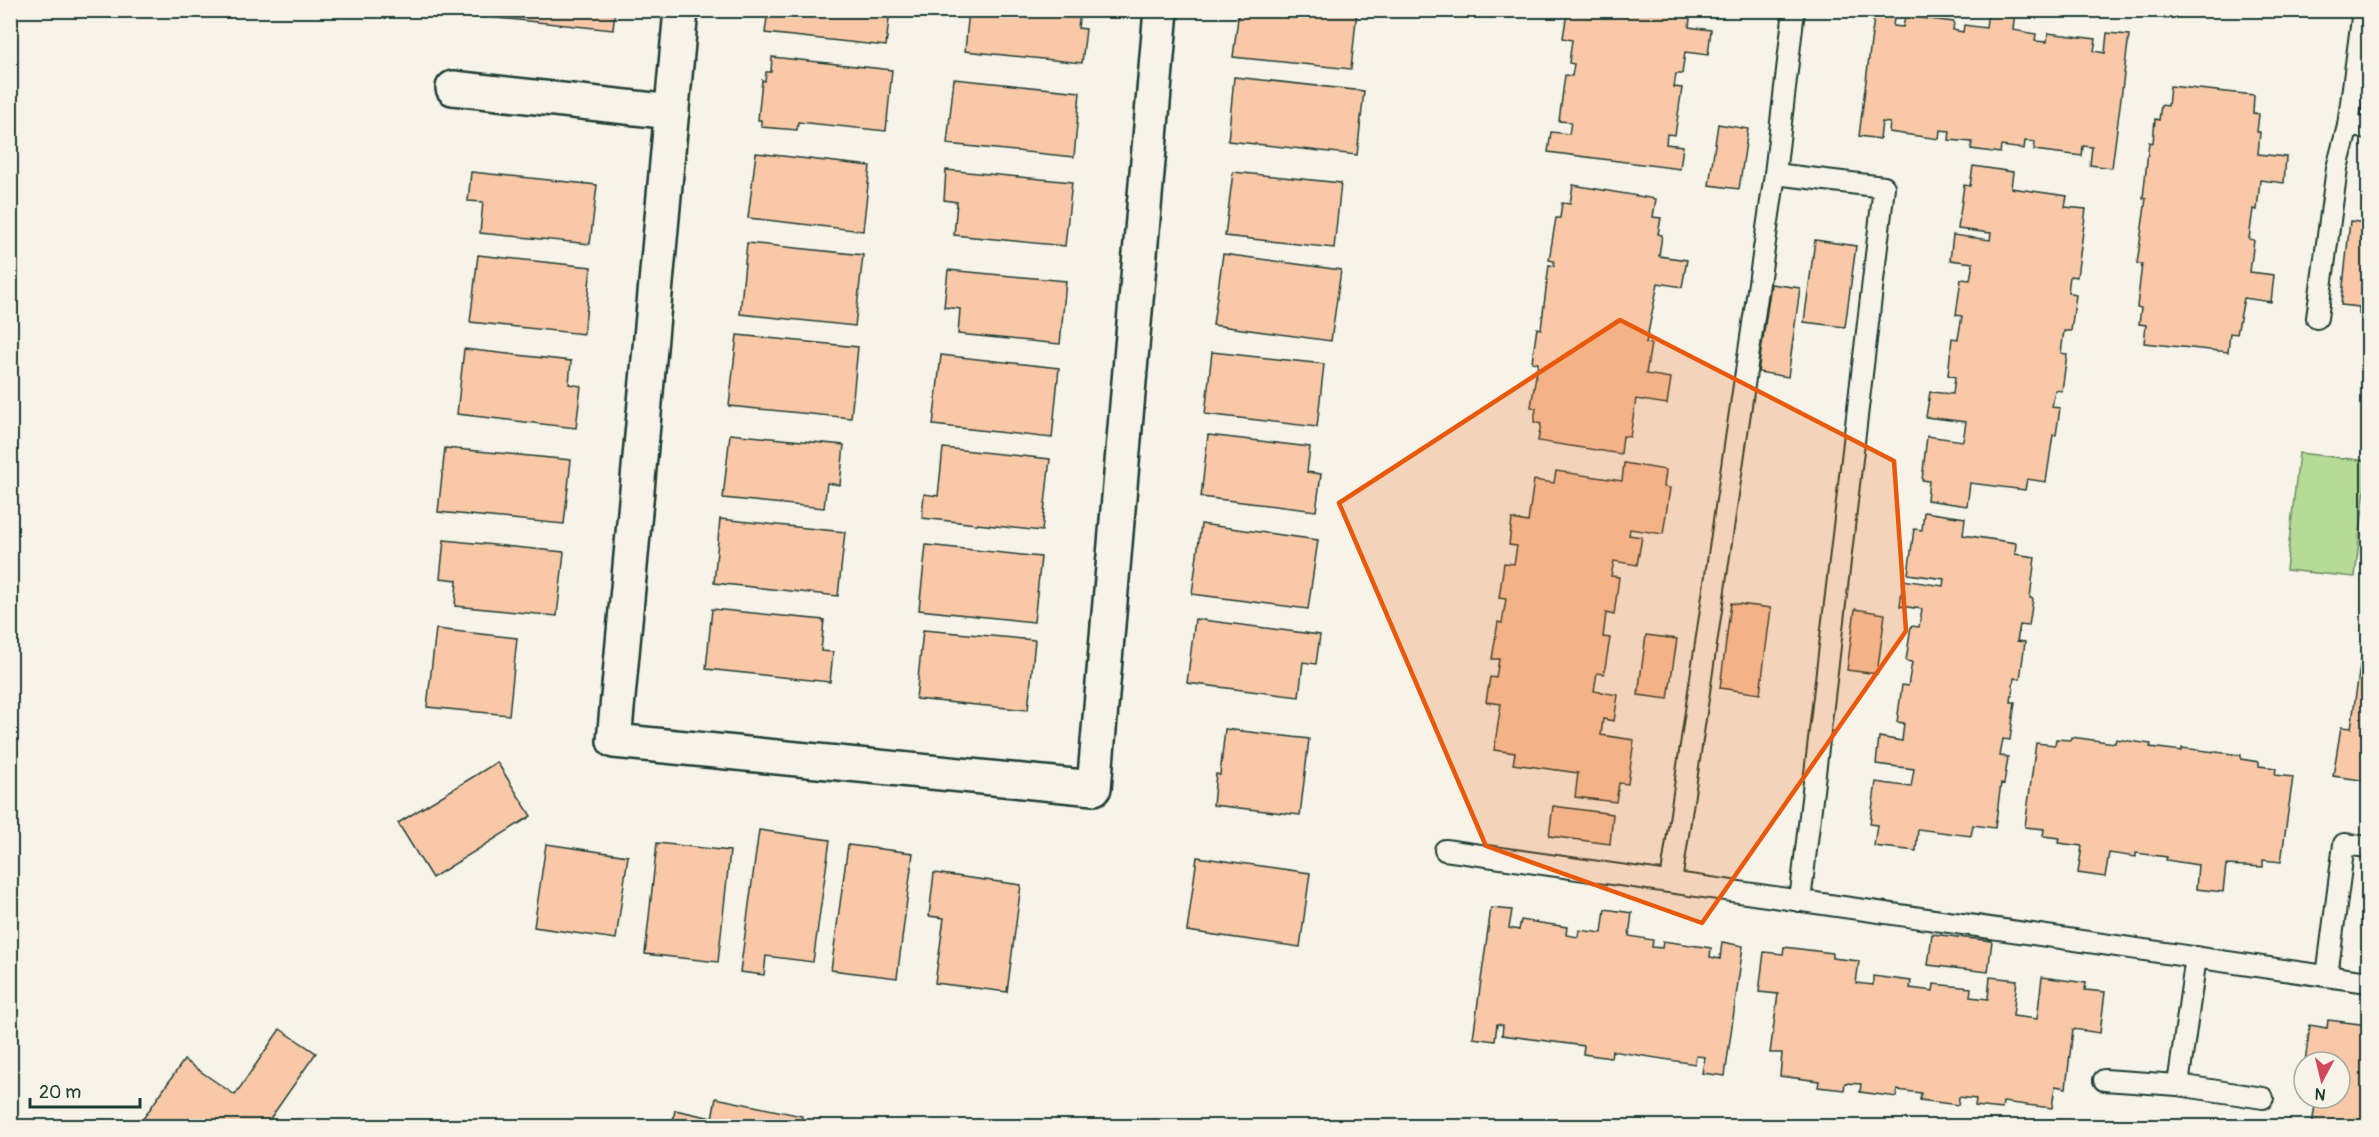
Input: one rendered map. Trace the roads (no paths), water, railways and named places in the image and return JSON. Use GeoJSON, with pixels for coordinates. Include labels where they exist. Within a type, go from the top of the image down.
{"type":"FeatureCollection","features":[{"type":"Feature","properties":{"kind":"street"},"geometry":{"type":"LineString","coordinates":[[681,10],[614,741],[1094,788],[1161,10]]}},
{"type":"Feature","properties":{"kind":"street"},"geometry":{"type":"LineString","coordinates":[[453,88],[672,112]]}},
{"type":"Feature","properties":{"kind":"lane"},"geometry":{"type":"LineString","coordinates":[[1671,882],[1775,174],[1794,10]]}},
{"type":"Feature","properties":{"kind":"lane"},"geometry":{"type":"LineString","coordinates":[[2317,318],[2337,168],[2348,126],[2362,10]]}},
{"type":"Feature","properties":{"kind":"lane"},"geometry":{"type":"LineString","coordinates":[[2348,126],[2368,128]]}},
{"type":"Feature","properties":{"kind":"lane"},"geometry":{"type":"LineString","coordinates":[[1775,174],[1884,187],[1800,901]]}},
{"type":"Feature","properties":{"kind":"lane"},"geometry":{"type":"LineString","coordinates":[[2327,976],[2344,844],[2368,847]]}},
{"type":"Feature","properties":{"kind":"lane"},"geometry":{"type":"LineString","coordinates":[[1445,850],[2368,982]]}},
{"type":"Feature","properties":{"kind":"lane"},"geometry":{"type":"LineString","coordinates":[[2178,1085],[2196,957]]}},
{"type":"Feature","properties":{"kind":"lane"},"geometry":{"type":"LineString","coordinates":[[2104,1080],[2178,1085],[2263,1098]]}}]}
